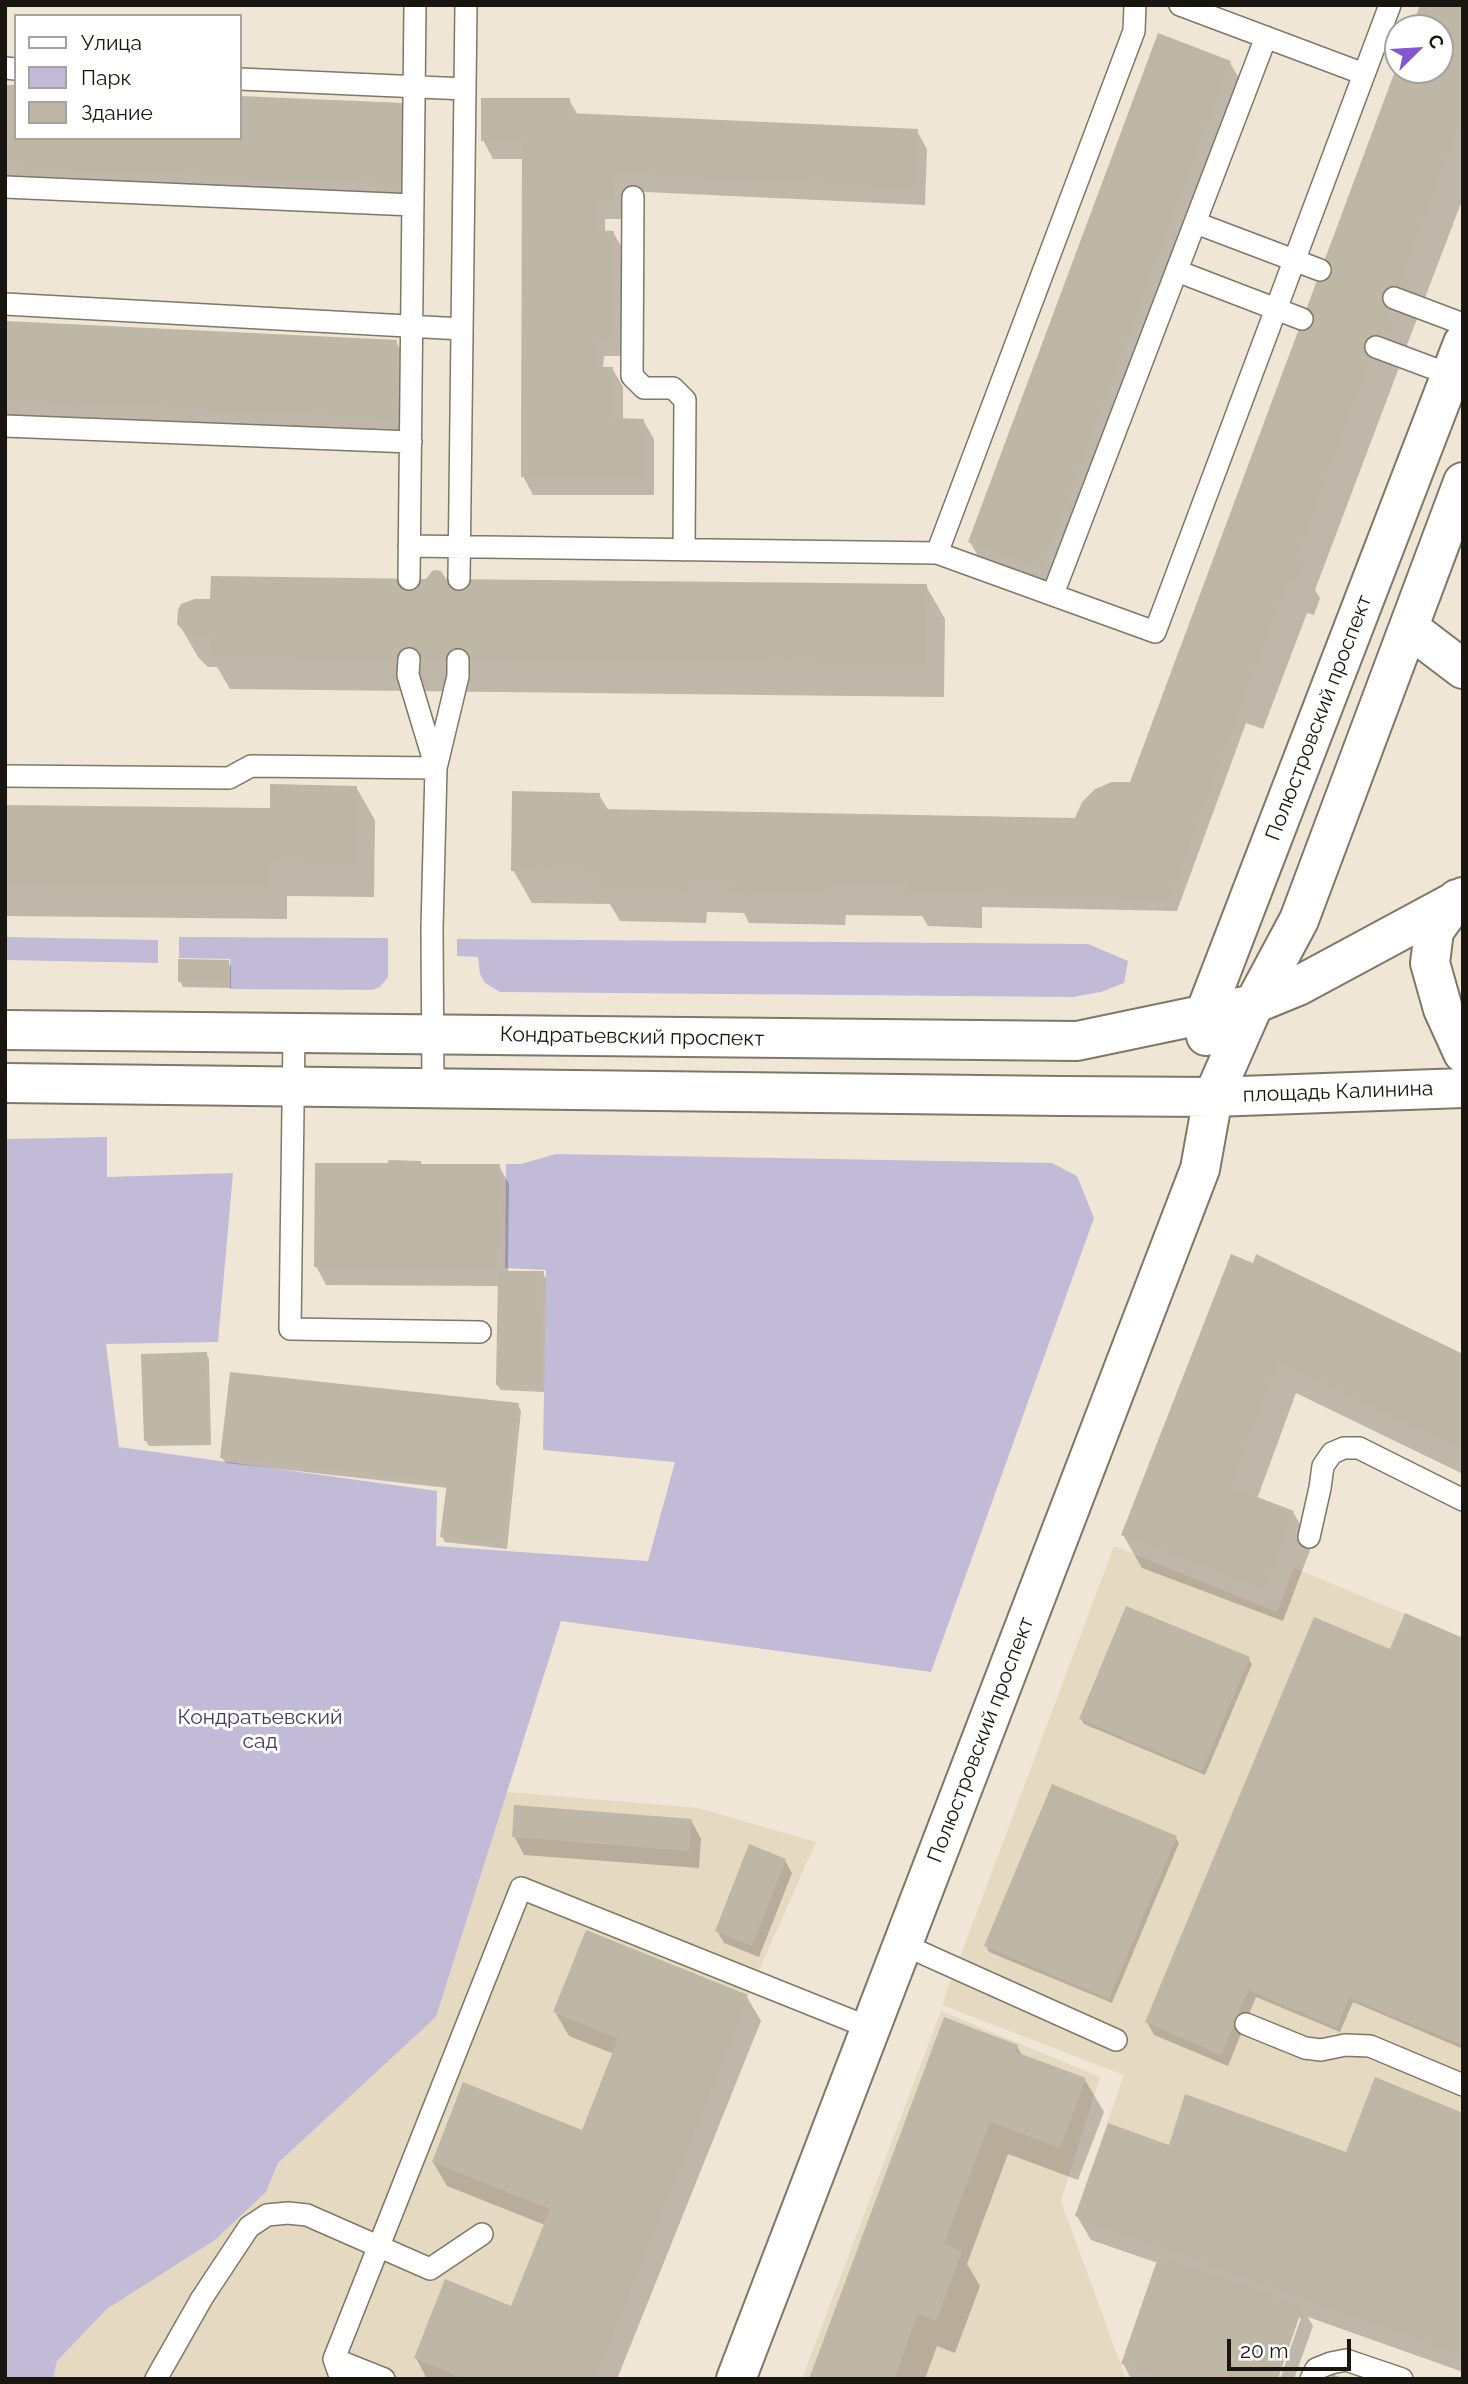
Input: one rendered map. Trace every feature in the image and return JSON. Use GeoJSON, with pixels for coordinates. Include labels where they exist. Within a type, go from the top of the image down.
{"type":"FeatureCollection","features":[{"type":"Feature","properties":{"kind":"main road","name":"Полюстровский проспект"},"geometry":{"type":"LineString","coordinates":[[1213,1097],[1204,1016],[1457,359]]}},
{"type":"Feature","properties":{"kind":"main road","name":"Полюстровский проспект"},"geometry":{"type":"LineString","coordinates":[[736,2379],[1200,1169],[1213,1097],[1254,1004],[1299,920],[1463,482]]}},
{"type":"Feature","properties":{"kind":"main road"},"geometry":{"type":"LineString","coordinates":[[1409,628],[1463,669]]}},
{"type":"Feature","properties":{"kind":"main road"},"geometry":{"type":"LineString","coordinates":[[1254,1004],[1297,986],[1460,898]]}},
{"type":"Feature","properties":{"kind":"main road"},"geometry":{"type":"LineString","coordinates":[[1460,898],[1434,931],[1430,963],[1443,1009],[1463,1054]]}},
{"type":"Feature","properties":{"kind":"main road","name":"Кондратьевский проспект"},"geometry":{"type":"LineString","coordinates":[[5,1030],[1077,1041],[1254,1004]]}},
{"type":"Feature","properties":{"kind":"main road"},"geometry":{"type":"LineString","coordinates":[[5,1083],[1213,1097]]}},
{"type":"Feature","properties":{"kind":"main road","name":"площадь Калинина"},"geometry":{"type":"LineString","coordinates":[[1213,1097],[1463,1088]]}},
{"type":"Feature","properties":{"kind":"lane"},"geometry":{"type":"LineString","coordinates":[[409,579],[415,5]]}},
{"type":"Feature","properties":{"kind":"lane"},"geometry":{"type":"LineString","coordinates":[[459,579],[466,5]]}},
{"type":"Feature","properties":{"kind":"lane"},"geometry":{"type":"LineString","coordinates":[[937,553],[1134,31],[1136,5]]}},
{"type":"Feature","properties":{"kind":"lane"},"geometry":{"type":"LineString","coordinates":[[1180,5],[1364,74]]}},
{"type":"Feature","properties":{"kind":"lane"},"geometry":{"type":"LineString","coordinates":[[409,546],[937,553],[1155,632],[1390,5]]}},
{"type":"Feature","properties":{"kind":"lane"},"geometry":{"type":"LineString","coordinates":[[1053,594],[1266,37]]}},
{"type":"Feature","properties":{"kind":"lane"},"geometry":{"type":"LineString","coordinates":[[242,79],[465,89]]}},
{"type":"Feature","properties":{"kind":"lane"},"geometry":{"type":"LineString","coordinates":[[5,187],[412,205]]}},
{"type":"Feature","properties":{"kind":"lane"},"geometry":{"type":"LineString","coordinates":[[634,197],[632,376],[644,388],[673,388],[685,400],[684,550]]}},
{"type":"Feature","properties":{"kind":"lane"},"geometry":{"type":"LineString","coordinates":[[1196,223],[1321,270]]}},
{"type":"Feature","properties":{"kind":"lane"},"geometry":{"type":"LineString","coordinates":[[1177,271],[1302,319]]}},
{"type":"Feature","properties":{"kind":"lane"},"geometry":{"type":"LineString","coordinates":[[1394,298],[1463,324]]}},
{"type":"Feature","properties":{"kind":"lane"},"geometry":{"type":"LineString","coordinates":[[5,304],[462,329]]}},
{"type":"Feature","properties":{"kind":"lane"},"geometry":{"type":"LineString","coordinates":[[1376,347],[1457,359]]}},
{"type":"Feature","properties":{"kind":"lane"},"geometry":{"type":"LineString","coordinates":[[5,426],[411,442]]}},
{"type":"Feature","properties":{"kind":"lane"},"geometry":{"type":"LineString","coordinates":[[409,659],[408,675],[436,768]]}},
{"type":"Feature","properties":{"kind":"lane"},"geometry":{"type":"LineString","coordinates":[[433,1088],[432,929],[436,768],[458,676],[458,660]]}},
{"type":"Feature","properties":{"kind":"lane"},"geometry":{"type":"LineString","coordinates":[[5,776],[229,778],[251,766],[436,768]]}},
{"type":"Feature","properties":{"kind":"lane"},"geometry":{"type":"LineString","coordinates":[[294,1034],[290,1329],[480,1332]]}},
{"type":"Feature","properties":{"kind":"lane"},"geometry":{"type":"LineString","coordinates":[[1309,1537],[1323,1466],[1332,1453],[1344,1448],[1359,1448],[1463,1500]]}},
{"type":"Feature","properties":{"kind":"lane"},"geometry":{"type":"LineString","coordinates":[[384,2379],[337,2369],[377,2247],[521,1888],[870,2028]]}},
{"type":"Feature","properties":{"kind":"lane"},"geometry":{"type":"LineString","coordinates":[[902,1944],[1116,2040]]}},
{"type":"Feature","properties":{"kind":"lane"},"geometry":{"type":"LineString","coordinates":[[1246,2024],[1304,2048],[1321,2050],[1345,2045],[1370,2046],[1463,2085]]}},
{"type":"Feature","properties":{"kind":"lane"},"geometry":{"type":"LineString","coordinates":[[156,2379],[202,2298],[249,2227],[268,2216],[288,2213],[307,2215],[430,2269],[482,2234]]}},
{"type":"Feature","properties":{"kind":"lane"},"geometry":{"type":"LineString","coordinates":[[1311,2379],[1317,2370],[1346,2360],[1402,2379]]}},
{"type":"Feature","properties":{"kind":"shaded area"},"geometry":{"type":"Polygon","coordinates":[[[1114,1546],[1277,1612],[1294,1568],[1463,1638],[1463,2354],[1075,2216],[1124,2075],[942,2005],[1114,1546]]]}},
{"type":"Feature","properties":{"kind":"shaded area"},"geometry":{"type":"Polygon","coordinates":[[[507,1792],[698,1808],[816,1842],[748,1995],[594,2379],[53,2379],[57,2361],[107,2309],[215,2240],[266,2192],[278,2163],[436,2017],[507,1792]]]}},
{"type":"Feature","properties":{"kind":"shaded area"},"geometry":{"type":"Polygon","coordinates":[[[941,2011],[1100,2077],[1061,2201],[1126,2379],[802,2379],[941,2011]]]}},
{"type":"Feature","properties":{"kind":"green space"},"geometry":{"type":"Polygon","coordinates":[[[5,937],[158,940],[158,963],[5,960],[5,937]]]}},
{"type":"Feature","properties":{"kind":"green space"},"geometry":{"type":"Polygon","coordinates":[[[179,937],[388,938],[388,977],[380,987],[372,990],[230,989],[230,959],[179,958],[179,937]]]}},
{"type":"Feature","properties":{"kind":"green space"},"geometry":{"type":"Polygon","coordinates":[[[457,939],[1088,944],[1128,961],[1124,983],[1101,992],[1073,997],[500,992],[485,983],[480,974],[478,957],[457,956],[457,939]]]}},
{"type":"Feature","properties":{"kind":"green space","name":"Кондратьевский сад"},"geometry":{"type":"Polygon","coordinates":[[[107,1137],[107,1177],[233,1173],[218,1342],[106,1344],[119,1447],[437,1491],[436,1546],[648,1561],[675,1462],[543,1450],[546,1270],[505,1268],[506,1164],[521,1164],[556,1154],[1052,1163],[1077,1176],[1094,1218],[931,1672],[561,1621],[436,2017],[278,2163],[266,2192],[215,2240],[107,2309],[57,2361],[53,2379],[5,2379],[5,1139],[107,1137]]]}},
{"type":"Feature","properties":{"kind":"building"},"geometry":{"type":"Polygon","coordinates":[[[1420,5],[1463,5],[1463,116],[1388,314],[1395,321],[1394,326],[1391,330],[1381,332],[1296,561],[1302,564],[1295,583],[1288,581],[1170,899],[907,894],[907,884],[828,883],[827,893],[729,891],[729,881],[689,880],[688,890],[599,889],[599,872],[511,871],[512,791],[600,793],[600,809],[1075,818],[1082,802],[1095,789],[1112,782],[1130,782],[1390,84],[1454,84],[1454,14],[1416,14],[1420,5]]]}},
{"type":"Feature","properties":{"kind":"building"},"geometry":{"type":"Polygon","coordinates":[[[1158,33],[1231,61],[1042,570],[968,542],[1158,33]]]}},
{"type":"Feature","properties":{"kind":"building"},"geometry":{"type":"Polygon","coordinates":[[[5,85],[14,85],[14,140],[242,140],[242,96],[404,103],[400,185],[5,167],[5,85]]]}},
{"type":"Feature","properties":{"kind":"building"},"geometry":{"type":"Polygon","coordinates":[[[481,98],[570,98],[570,113],[918,129],[915,188],[615,174],[614,201],[596,201],[596,230],[614,231],[614,338],[594,338],[594,367],[613,367],[613,418],[644,419],[644,478],[521,477],[522,141],[481,141],[481,98]]]}},
{"type":"Feature","properties":{"kind":"building"},"geometry":{"type":"Polygon","coordinates":[[[5,321],[397,340],[394,419],[5,400],[5,321]]]}},
{"type":"Feature","properties":{"kind":"building"},"geometry":{"type":"Polygon","coordinates":[[[436,570],[441,571],[446,579],[927,584],[926,665],[209,657],[210,636],[187,634],[177,624],[181,604],[195,599],[210,599],[211,576],[426,579],[436,570]]]}},
{"type":"Feature","properties":{"kind":"building"},"geometry":{"type":"Polygon","coordinates":[[[270,784],[357,786],[356,865],[269,863],[269,887],[5,884],[5,805],[270,808],[270,784]]]}},
{"type":"Feature","properties":{"kind":"building"},"geometry":{"type":"Polygon","coordinates":[[[178,959],[229,960],[229,983],[178,982],[178,959]]]}},
{"type":"Feature","properties":{"kind":"building"},"geometry":{"type":"Polygon","coordinates":[[[388,1160],[421,1161],[421,1164],[500,1164],[498,1268],[314,1267],[315,1163],[388,1163],[388,1160]]]}},
{"type":"Feature","properties":{"kind":"building"},"geometry":{"type":"Polygon","coordinates":[[[1231,1254],[1253,1263],[1256,1254],[1463,1354],[1463,1451],[1278,1362],[1231,1487],[1294,1511],[1265,1590],[1121,1535],[1231,1254]]]}},
{"type":"Feature","properties":{"kind":"building"},"geometry":{"type":"Polygon","coordinates":[[[498,1271],[544,1271],[542,1386],[496,1385],[498,1271]]]}},
{"type":"Feature","properties":{"kind":"building"},"geometry":{"type":"Polygon","coordinates":[[[207,1352],[209,1440],[144,1441],[141,1354],[207,1352]]]}},
{"type":"Feature","properties":{"kind":"building"},"geometry":{"type":"Polygon","coordinates":[[[230,1372],[519,1403],[504,1544],[440,1537],[447,1483],[220,1458],[230,1372]]]}},
{"type":"Feature","properties":{"kind":"building"},"geometry":{"type":"Polygon","coordinates":[[[1126,1606],[1250,1657],[1202,1771],[1079,1719],[1126,1606]]]}},
{"type":"Feature","properties":{"kind":"building"},"geometry":{"type":"Polygon","coordinates":[[[1405,1613],[1463,1638],[1463,2045],[1349,1998],[1337,2028],[1248,1990],[1221,2055],[1145,2022],[1314,1617],[1390,1649],[1405,1613]]]}},
{"type":"Feature","properties":{"kind":"building"},"geometry":{"type":"Polygon","coordinates":[[[1052,1784],[1177,1836],[1109,1999],[984,1946],[1052,1784]]]}},
{"type":"Feature","properties":{"kind":"building"},"geometry":{"type":"Polygon","coordinates":[[[514,1805],[692,1819],[689,1851],[512,1837],[514,1805]]]}},
{"type":"Feature","properties":{"kind":"building"},"geometry":{"type":"Polygon","coordinates":[[[749,1844],[786,1859],[752,1946],[715,1931],[749,1844]]]}},
{"type":"Feature","properties":{"kind":"building"},"geometry":{"type":"Polygon","coordinates":[[[586,1930],[748,1995],[594,2379],[464,2379],[414,2358],[445,2279],[511,2306],[550,2209],[432,2162],[463,2082],[582,2130],[618,2039],[553,2012],[586,1930]]]}},
{"type":"Feature","properties":{"kind":"building"},"geometry":{"type":"Polygon","coordinates":[[[944,2017],[1018,2045],[1016,2052],[1086,2078],[1060,2148],[990,2122],[944,2244],[962,2251],[936,2321],[918,2314],[894,2379],[809,2379],[944,2017]]]}},
{"type":"Feature","properties":{"kind":"building"},"geometry":{"type":"Polygon","coordinates":[[[1375,2077],[1463,2113],[1463,2354],[1075,2216],[1108,2123],[1169,2145],[1185,2094],[1346,2152],[1375,2077]]]}},
{"type":"Feature","properties":{"kind":"building"},"geometry":{"type":"Polygon","coordinates":[[[1159,2255],[1303,2306],[1278,2379],[1164,2379],[1121,2364],[1159,2255]]]}}]}
